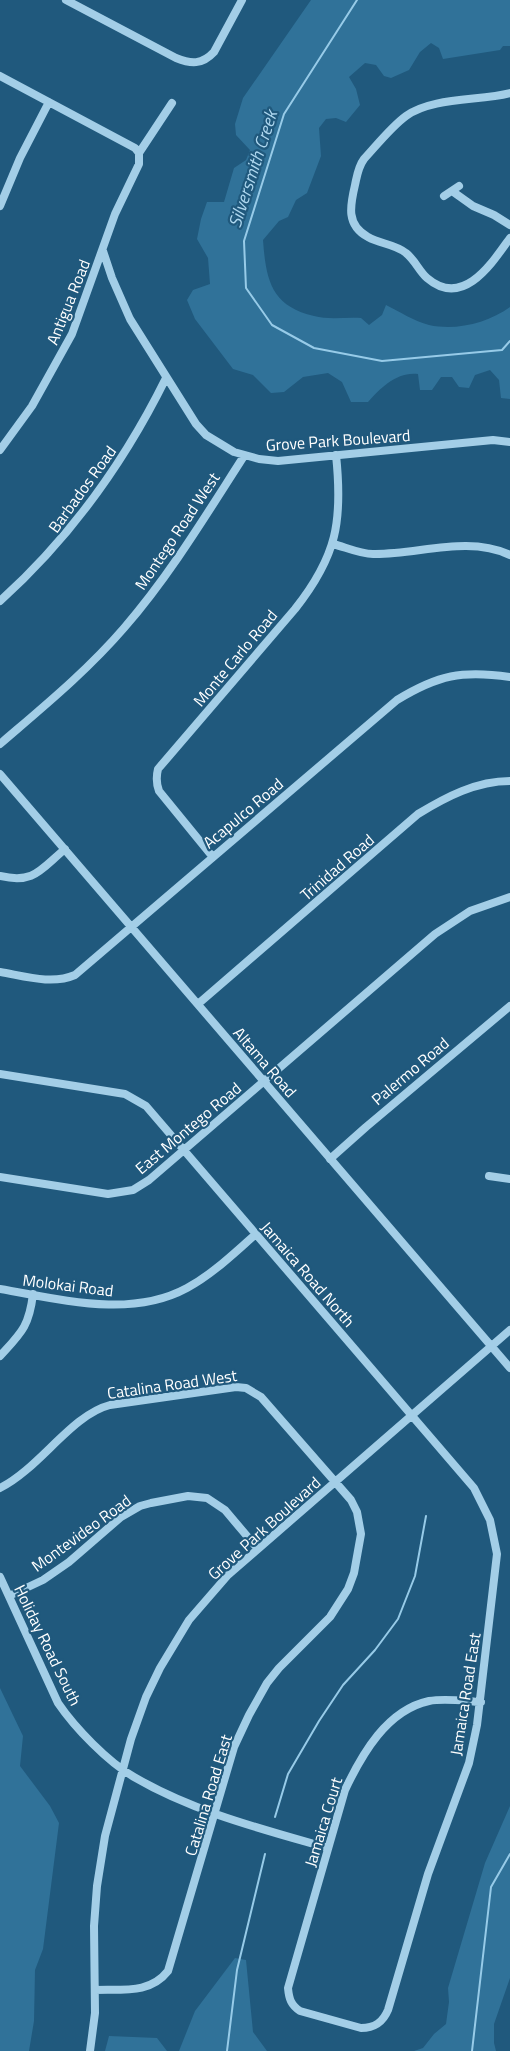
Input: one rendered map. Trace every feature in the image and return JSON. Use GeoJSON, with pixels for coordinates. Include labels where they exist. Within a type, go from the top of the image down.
{"type":"FeatureCollection","features":[{"type":"Feature","properties":{"kind":"street"},"geometry":{"type":"LineString","coordinates":[[66,0],[188,63],[200,63],[214,52],[242,0]]}},
{"type":"Feature","properties":{"kind":"street"},"geometry":{"type":"LineString","coordinates":[[0,76],[135,148],[139,153]]}},
{"type":"Feature","properties":{"kind":"street"},"geometry":{"type":"LineString","coordinates":[[510,93],[424,108],[406,116],[359,166],[350,206],[353,223],[361,233],[405,252],[429,279],[450,288],[462,287],[473,282],[510,238]]}},
{"type":"Feature","properties":{"kind":"street"},"geometry":{"type":"LineString","coordinates":[[0,206],[20,158],[49,102]]}},
{"type":"Feature","properties":{"kind":"street","name":"Antigua Road"},"geometry":{"type":"LineString","coordinates":[[0,450],[32,406],[72,334],[115,214],[139,164],[139,153],[172,103]]}},
{"type":"Feature","properties":{"kind":"street"},"geometry":{"type":"LineString","coordinates":[[444,196],[456,188],[473,206],[510,225]]}},
{"type":"Feature","properties":{"kind":"street","name":"Grove Park Boulevard"},"geometry":{"type":"LineString","coordinates":[[103,250],[125,311],[187,412],[206,435],[244,456],[278,461],[493,440],[510,442]]}},
{"type":"Feature","properties":{"kind":"street","name":"Barbados Road"},"geometry":{"type":"LineString","coordinates":[[0,601],[54,549],[102,489],[132,442],[166,378]]}},
{"type":"Feature","properties":{"kind":"street","name":"Monte Carlo Road"},"geometry":{"type":"LineString","coordinates":[[212,856],[159,791],[156,784],[159,769],[308,593],[323,568],[333,544],[340,509],[336,455]]}},
{"type":"Feature","properties":{"kind":"street","name":"Montego Road West"},"geometry":{"type":"LineString","coordinates":[[0,744],[73,681],[123,630],[177,561],[244,456]]}},
{"type":"Feature","properties":{"kind":"street"},"geometry":{"type":"LineString","coordinates":[[333,544],[371,554],[475,546],[497,549],[510,555]]}},
{"type":"Feature","properties":{"kind":"street","name":"Acapulco Road"},"geometry":{"type":"LineString","coordinates":[[0,972],[51,980],[64,980],[75,975],[397,700],[413,690],[448,676],[471,673],[510,676]]}},
{"type":"Feature","properties":{"kind":"street","name":"Altama Road"},"geometry":{"type":"LineString","coordinates":[[0,774],[510,1368]]}},
{"type":"Feature","properties":{"kind":"street","name":"Trinidad Road"},"geometry":{"type":"LineString","coordinates":[[198,1004],[418,814],[465,790],[484,784],[510,781]]}},
{"type":"Feature","properties":{"kind":"street"},"geometry":{"type":"LineString","coordinates":[[0,876],[15,880],[34,876],[65,849]]}},
{"type":"Feature","properties":{"kind":"street","name":"East Montego Road"},"geometry":{"type":"LineString","coordinates":[[0,1177],[108,1194],[122,1193],[145,1183],[435,934],[470,911],[510,897]]}},
{"type":"Feature","properties":{"kind":"street","name":"Palermo Road"},"geometry":{"type":"LineString","coordinates":[[330,1159],[510,1006]]}},
{"type":"Feature","properties":{"kind":"street","name":"Jamaica Road North"},"geometry":{"type":"LineString","coordinates":[[0,1074],[125,1094],[146,1106],[412,1415]]}},
{"type":"Feature","properties":{"kind":"street"},"geometry":{"type":"LineString","coordinates":[[489,1176],[510,1179]]}},
{"type":"Feature","properties":{"kind":"street","name":"Molokai Road"},"geometry":{"type":"LineString","coordinates":[[0,1289],[96,1304],[136,1303],[155,1299],[185,1289],[200,1280],[256,1234]]}},
{"type":"Feature","properties":{"kind":"street"},"geometry":{"type":"LineString","coordinates":[[0,1356],[27,1324],[31,1315],[33,1294]]}},
{"type":"Feature","properties":{"kind":"street","name":"Grove Park Boulevard"},"geometry":{"type":"LineString","coordinates":[[90,2051],[95,1990],[94,1926],[97,1886],[105,1836],[123,1769],[146,1698],[178,1637],[204,1602],[257,1548],[510,1330]]}},
{"type":"Feature","properties":{"kind":"street","name":"Catalina Road West"},"geometry":{"type":"LineString","coordinates":[[0,1488],[33,1466],[82,1420],[98,1409],[110,1405],[236,1387],[246,1388],[261,1397],[335,1482]]}},
{"type":"Feature","properties":{"kind":"street","name":"Jamaica Road East"},"geometry":{"type":"LineString","coordinates":[[289,1999],[300,2011],[361,2028],[369,2028],[378,2024],[388,2010],[428,1874],[474,1744],[496,1571],[495,1536],[484,1504],[474,1488],[412,1415]]}},
{"type":"Feature","properties":{"kind":"street","name":"Catalina Road East"},"geometry":{"type":"LineString","coordinates":[[95,1990],[142,1988],[161,1980],[168,1971],[234,1747],[256,1701],[279,1668],[330,1617],[339,1605],[354,1573],[361,1534],[360,1522],[354,1506],[335,1482]]}},
{"type":"Feature","properties":{"kind":"street","name":"Montevideo Road"},"geometry":{"type":"LineString","coordinates":[[9,1596],[43,1580],[69,1562],[122,1517],[140,1506],[151,1503],[188,1496],[203,1497],[213,1501],[225,1510],[257,1548]]}},
{"type":"Feature","properties":{"kind":"street","name":"Holiday Road South"},"geometry":{"type":"LineString","coordinates":[[0,1577],[58,1703],[69,1720],[112,1761],[133,1777],[214,1815],[328,1848]]}},
{"type":"Feature","properties":{"kind":"street","name":"Jamaica Court"},"geometry":{"type":"LineString","coordinates":[[289,1999],[288,1988],[345,1790],[375,1738],[389,1724],[414,1706],[429,1701],[481,1702]]}},
{"type":"Feature","properties":{"kind":"shaded area"},"geometry":{"type":"Polygon","coordinates":[[[311,0],[510,0],[510,46],[503,46],[500,50],[443,59],[439,48],[431,43],[420,52],[409,70],[391,78],[384,76],[376,65],[365,63],[349,77],[356,89],[360,105],[346,122],[336,118],[326,119],[319,128],[321,156],[307,193],[296,200],[288,217],[279,221],[263,240],[269,279],[280,298],[288,306],[314,316],[361,318],[369,325],[382,315],[386,305],[423,323],[450,327],[482,321],[510,307],[510,399],[501,398],[499,380],[490,370],[475,375],[469,388],[459,387],[452,377],[441,377],[432,390],[420,390],[418,374],[403,375],[384,386],[368,402],[351,402],[342,382],[328,373],[303,377],[284,392],[271,393],[253,375],[233,369],[195,319],[187,300],[193,290],[210,284],[208,258],[197,239],[201,219],[207,202],[224,202],[234,168],[246,160],[250,150],[236,135],[235,124],[243,98],[311,0]]]}},
{"type":"Feature","properties":{"kind":"shaded area"},"geometry":{"type":"Polygon","coordinates":[[[0,1688],[23,1736],[20,1766],[50,1806],[59,1823],[43,1949],[35,1970],[34,2021],[29,2051],[0,2051],[0,1688]]]}},
{"type":"Feature","properties":{"kind":"shaded area"},"geometry":{"type":"Polygon","coordinates":[[[510,1806],[510,1978],[494,2024],[496,2051],[414,2051],[423,2048],[446,2024],[448,1988],[485,1863],[510,1806]]]}},
{"type":"Feature","properties":{"kind":"shaded area"},"geometry":{"type":"Polygon","coordinates":[[[235,1958],[246,1960],[253,2032],[267,2051],[179,2051],[195,2011],[235,1958]]]}},
{"type":"Feature","properties":{"kind":"shaded area"},"geometry":{"type":"Polygon","coordinates":[[[109,2036],[157,2038],[167,2051],[105,2051],[109,2036]]]}},
{"type":"Feature","properties":{"kind":"waterway","name":"Silversmith Creek"},"geometry":{"type":"LineString","coordinates":[[357,0],[284,114],[244,241],[246,288],[272,325],[314,348],[382,361],[502,350],[510,341]]}},
{"type":"Feature","properties":{"kind":"waterway"},"geometry":{"type":"LineString","coordinates":[[275,1817],[288,1774],[319,1721],[343,1685],[375,1650],[398,1619],[415,1576],[426,1516]]}},
{"type":"Feature","properties":{"kind":"waterway"},"geometry":{"type":"LineString","coordinates":[[227,2051],[237,1970],[265,1854]]}},
{"type":"Feature","properties":{"kind":"waterway"},"geometry":{"type":"LineString","coordinates":[[472,2051],[491,1887],[510,1854]]}}]}
